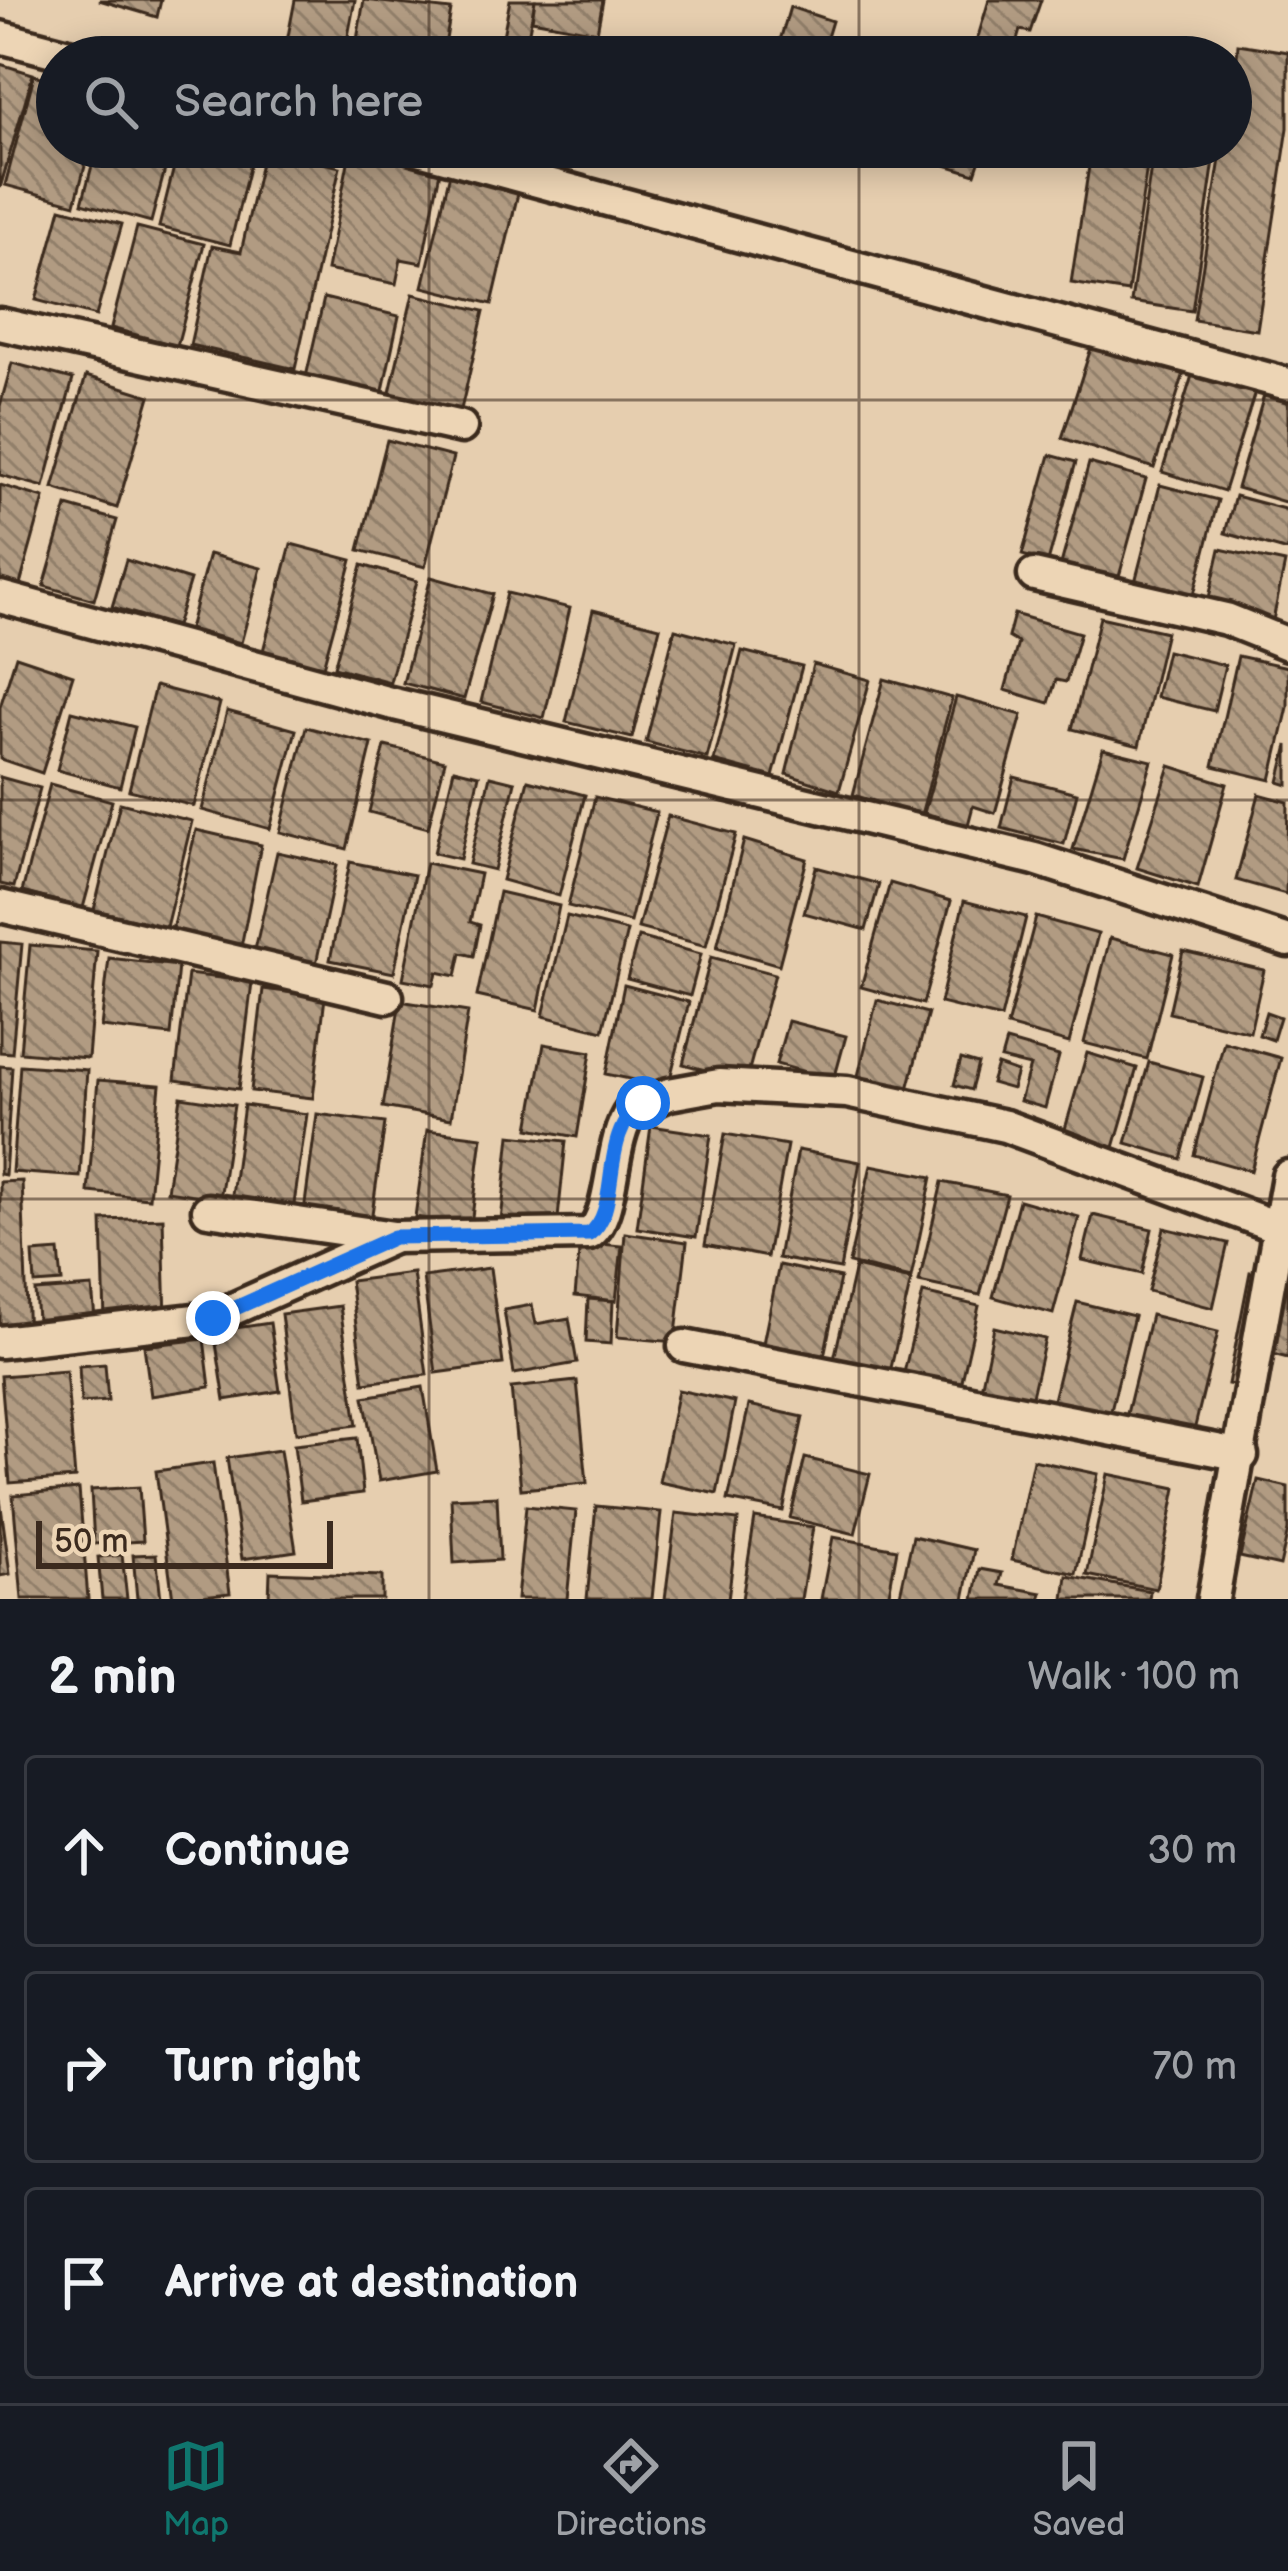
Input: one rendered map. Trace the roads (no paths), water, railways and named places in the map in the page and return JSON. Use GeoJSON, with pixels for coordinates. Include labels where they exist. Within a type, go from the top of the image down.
{"type":"FeatureCollection","features":[{"type":"Feature","properties":{"kind":"street"},"geometry":{"type":"LineString","coordinates":[[0,37],[36,46]]}},
{"type":"Feature","properties":{"kind":"street"},"geometry":{"type":"LineString","coordinates":[[490,168],[1288,384]]}},
{"type":"Feature","properties":{"kind":"street"},"geometry":{"type":"LineString","coordinates":[[0,325],[461,427]]}},
{"type":"Feature","properties":{"kind":"street"},"geometry":{"type":"LineString","coordinates":[[1034,575],[1226,619],[1288,644]]}},
{"type":"Feature","properties":{"kind":"street"},"geometry":{"type":"LineString","coordinates":[[0,597],[390,703],[1035,859],[1288,940]]}},
{"type":"Feature","properties":{"kind":"street"},"geometry":{"type":"LineString","coordinates":[[0,906],[388,997]]}},
{"type":"Feature","properties":{"kind":"street"},"geometry":{"type":"LineString","coordinates":[[208,1210],[394,1237],[589,1234],[601,1223],[614,1150],[631,1111],[669,1094],[718,1085],[848,1092],[1005,1126],[1282,1230]]}},
{"type":"Feature","properties":{"kind":"street"},"geometry":{"type":"LineString","coordinates":[[1213,1599],[1243,1455],[1288,1176]]}},
{"type":"Feature","properties":{"kind":"street"},"geometry":{"type":"LineString","coordinates":[[0,1342],[213,1318],[394,1237]]}},
{"type":"Feature","properties":{"kind":"street"},"geometry":{"type":"LineString","coordinates":[[684,1346],[1243,1455]]}}]}
